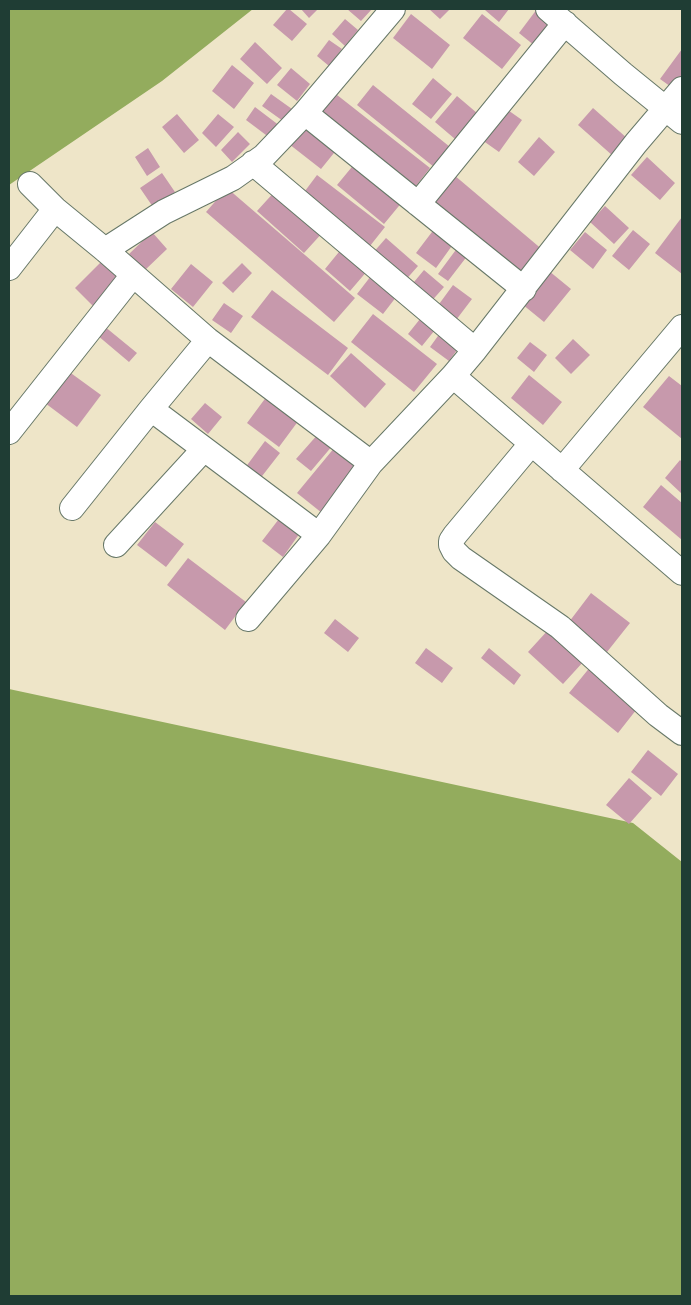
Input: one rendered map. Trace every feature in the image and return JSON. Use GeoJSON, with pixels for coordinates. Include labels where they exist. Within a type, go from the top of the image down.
{"type":"FeatureCollection","features":[{"type":"Feature","properties":{"kind":"street"},"geometry":{"type":"LineString","coordinates":[[105,250],[164,212],[233,178],[264,156],[305,113],[393,9]]}},
{"type":"Feature","properties":{"kind":"street"},"geometry":{"type":"LineString","coordinates":[[418,204],[557,16],[623,74],[674,115]]}},
{"type":"Feature","properties":{"kind":"street"},"geometry":{"type":"LineString","coordinates":[[248,619],[319,535],[371,463],[475,350],[636,143],[674,115],[682,89]]}},
{"type":"Feature","properties":{"kind":"street"},"geometry":{"type":"LineString","coordinates":[[305,113],[524,289]]}},
{"type":"Feature","properties":{"kind":"street"},"geometry":{"type":"LineString","coordinates":[[254,163],[475,350]]}},
{"type":"Feature","properties":{"kind":"street"},"geometry":{"type":"LineString","coordinates":[[30,184],[55,209],[208,340],[371,463]]}},
{"type":"Feature","properties":{"kind":"street"},"geometry":{"type":"LineString","coordinates":[[9,268],[55,209]]}},
{"type":"Feature","properties":{"kind":"street"},"geometry":{"type":"LineString","coordinates":[[9,432],[133,275]]}},
{"type":"Feature","properties":{"kind":"street"},"geometry":{"type":"LineString","coordinates":[[562,470],[682,326]]}},
{"type":"Feature","properties":{"kind":"street"},"geometry":{"type":"LineString","coordinates":[[72,508],[208,340]]}},
{"type":"Feature","properties":{"kind":"street"},"geometry":{"type":"LineString","coordinates":[[453,376],[531,444],[681,569]]}},
{"type":"Feature","properties":{"kind":"street"},"geometry":{"type":"LineString","coordinates":[[151,409],[319,535]]}},
{"type":"Feature","properties":{"kind":"street"},"geometry":{"type":"LineString","coordinates":[[531,444],[455,535],[451,541],[451,546],[462,558],[560,628],[658,715],[682,733]]}},
{"type":"Feature","properties":{"kind":"street"},"geometry":{"type":"LineString","coordinates":[[116,545],[204,448]]}},
{"type":"Feature","properties":{"kind":"green space"},"geometry":{"type":"Polygon","coordinates":[[[9,9],[253,9],[162,81],[9,185],[9,9]]]}},
{"type":"Feature","properties":{"kind":"green space"},"geometry":{"type":"Polygon","coordinates":[[[9,689],[633,823],[682,862],[682,1296],[9,1296],[9,689]]]}},
{"type":"Feature","properties":{"kind":"building"},"geometry":{"type":"Polygon","coordinates":[[[287,9],[307,24],[292,41],[273,25],[287,9]]]}},
{"type":"Feature","properties":{"kind":"building"},"geometry":{"type":"Polygon","coordinates":[[[301,9],[318,9],[309,18],[301,9]]]}},
{"type":"Feature","properties":{"kind":"building"},"geometry":{"type":"Polygon","coordinates":[[[347,9],[372,9],[361,21],[347,9]]]}},
{"type":"Feature","properties":{"kind":"building"},"geometry":{"type":"Polygon","coordinates":[[[429,9],[450,9],[440,19],[429,9]]]}},
{"type":"Feature","properties":{"kind":"building"},"geometry":{"type":"Polygon","coordinates":[[[486,9],[509,9],[499,22],[486,9]]]}},
{"type":"Feature","properties":{"kind":"building"},"geometry":{"type":"Polygon","coordinates":[[[537,9],[554,22],[535,46],[519,33],[537,9]]]}},
{"type":"Feature","properties":{"kind":"building"},"geometry":{"type":"Polygon","coordinates":[[[411,14],[450,45],[432,69],[393,38],[411,14]]]}},
{"type":"Feature","properties":{"kind":"building"},"geometry":{"type":"Polygon","coordinates":[[[482,14],[521,45],[502,69],[463,38],[482,14]]]}},
{"type":"Feature","properties":{"kind":"building"},"geometry":{"type":"Polygon","coordinates":[[[345,19],[358,30],[345,46],[332,34],[345,19]]]}},
{"type":"Feature","properties":{"kind":"building"},"geometry":{"type":"Polygon","coordinates":[[[329,40],[342,49],[329,66],[317,56],[329,40]]]}},
{"type":"Feature","properties":{"kind":"building"},"geometry":{"type":"Polygon","coordinates":[[[255,42],[282,68],[267,84],[240,59],[255,42]]]}},
{"type":"Feature","properties":{"kind":"building"},"geometry":{"type":"Polygon","coordinates":[[[682,49],[682,78],[674,89],[660,79],[682,49]]]}},
{"type":"Feature","properties":{"kind":"building"},"geometry":{"type":"Polygon","coordinates":[[[232,65],[254,83],[234,109],[212,91],[232,65]]]}},
{"type":"Feature","properties":{"kind":"building"},"geometry":{"type":"Polygon","coordinates":[[[291,68],[310,84],[297,101],[277,85],[291,68]]]}},
{"type":"Feature","properties":{"kind":"building"},"geometry":{"type":"Polygon","coordinates":[[[433,78],[452,94],[431,119],[412,104],[433,78]]]}},
{"type":"Feature","properties":{"kind":"building"},"geometry":{"type":"Polygon","coordinates":[[[373,85],[450,147],[434,167],[357,105],[373,85]]]}},
{"type":"Feature","properties":{"kind":"building"},"geometry":{"type":"Polygon","coordinates":[[[332,91],[430,168],[412,191],[314,114],[332,91]]]}},
{"type":"Feature","properties":{"kind":"building"},"geometry":{"type":"Polygon","coordinates":[[[271,94],[292,109],[283,121],[262,106],[271,94]]]}},
{"type":"Feature","properties":{"kind":"building"},"geometry":{"type":"Polygon","coordinates":[[[457,96],[477,113],[455,139],[435,122],[457,96]]]}},
{"type":"Feature","properties":{"kind":"building"},"geometry":{"type":"Polygon","coordinates":[[[255,107],[280,126],[270,138],[246,120],[255,107]]]}},
{"type":"Feature","properties":{"kind":"building"},"geometry":{"type":"Polygon","coordinates":[[[505,108],[522,120],[499,152],[482,140],[505,108]]]}},
{"type":"Feature","properties":{"kind":"building"},"geometry":{"type":"Polygon","coordinates":[[[593,108],[628,139],[613,156],[578,125],[593,108]]]}},
{"type":"Feature","properties":{"kind":"building"},"geometry":{"type":"Polygon","coordinates":[[[177,114],[199,140],[184,153],[162,127],[177,114]]]}},
{"type":"Feature","properties":{"kind":"building"},"geometry":{"type":"Polygon","coordinates":[[[218,114],[234,127],[216,147],[202,133],[218,114]]]}},
{"type":"Feature","properties":{"kind":"building"},"geometry":{"type":"Polygon","coordinates":[[[306,122],[338,148],[321,169],[289,144],[306,122]]]}},
{"type":"Feature","properties":{"kind":"building"},"geometry":{"type":"Polygon","coordinates":[[[238,132],[250,144],[232,162],[221,150],[238,132]]]}},
{"type":"Feature","properties":{"kind":"building"},"geometry":{"type":"Polygon","coordinates":[[[539,137],[555,152],[534,176],[518,162],[539,137]]]}},
{"type":"Feature","properties":{"kind":"building"},"geometry":{"type":"Polygon","coordinates":[[[148,148],[160,167],[147,176],[135,157],[148,148]]]}},
{"type":"Feature","properties":{"kind":"building"},"geometry":{"type":"Polygon","coordinates":[[[647,157],[675,183],[660,200],[631,175],[647,157]]]}},
{"type":"Feature","properties":{"kind":"building"},"geometry":{"type":"Polygon","coordinates":[[[356,162],[403,201],[384,224],[337,185],[356,162]]]}},
{"type":"Feature","properties":{"kind":"building"},"geometry":{"type":"Polygon","coordinates":[[[162,173],[175,192],[153,207],[140,188],[162,173]]]}},
{"type":"Feature","properties":{"kind":"building"},"geometry":{"type":"Polygon","coordinates":[[[317,175],[385,227],[366,251],[299,199],[317,175]]]}},
{"type":"Feature","properties":{"kind":"building"},"geometry":{"type":"Polygon","coordinates":[[[454,175],[544,251],[520,280],[430,203],[454,175]]]}},
{"type":"Feature","properties":{"kind":"building"},"geometry":{"type":"Polygon","coordinates":[[[227,188],[355,298],[334,322],[206,212],[227,188]]]}},
{"type":"Feature","properties":{"kind":"building"},"geometry":{"type":"Polygon","coordinates":[[[277,189],[324,231],[304,253],[257,211],[277,189]]]}},
{"type":"Feature","properties":{"kind":"building"},"geometry":{"type":"Polygon","coordinates":[[[605,206],[629,228],[614,244],[590,222],[605,206]]]}},
{"type":"Feature","properties":{"kind":"building"},"geometry":{"type":"Polygon","coordinates":[[[682,217],[682,274],[655,253],[682,217]]]}},
{"type":"Feature","properties":{"kind":"building"},"geometry":{"type":"Polygon","coordinates":[[[435,228],[454,243],[436,268],[416,253],[435,228]]]}},
{"type":"Feature","properties":{"kind":"building"},"geometry":{"type":"Polygon","coordinates":[[[633,230],[650,244],[629,270],[612,256],[633,230]]]}},
{"type":"Feature","properties":{"kind":"building"},"geometry":{"type":"Polygon","coordinates":[[[152,232],[167,249],[144,271],[129,254],[152,232]]]}},
{"type":"Feature","properties":{"kind":"building"},"geometry":{"type":"Polygon","coordinates":[[[585,232],[607,250],[593,269],[570,250],[585,232]]]}},
{"type":"Feature","properties":{"kind":"building"},"geometry":{"type":"Polygon","coordinates":[[[386,238],[418,266],[403,283],[372,254],[386,238]]]}},
{"type":"Feature","properties":{"kind":"building"},"geometry":{"type":"Polygon","coordinates":[[[343,247],[368,270],[350,291],[325,269],[343,247]]]}},
{"type":"Feature","properties":{"kind":"building"},"geometry":{"type":"Polygon","coordinates":[[[458,247],[468,255],[448,281],[438,274],[458,247]]]}},
{"type":"Feature","properties":{"kind":"building"},"geometry":{"type":"Polygon","coordinates":[[[106,257],[126,277],[95,308],[75,288],[106,257]]]}},
{"type":"Feature","properties":{"kind":"building"},"geometry":{"type":"Polygon","coordinates":[[[242,263],[252,273],[233,293],[222,283],[242,263]]]}},
{"type":"Feature","properties":{"kind":"building"},"geometry":{"type":"Polygon","coordinates":[[[191,264],[213,282],[193,307],[171,289],[191,264]]]}},
{"type":"Feature","properties":{"kind":"building"},"geometry":{"type":"Polygon","coordinates":[[[424,270],[444,287],[429,304],[409,288],[424,270]]]}},
{"type":"Feature","properties":{"kind":"building"},"geometry":{"type":"Polygon","coordinates":[[[549,271],[571,289],[544,322],[522,304],[549,271]]]}},
{"type":"Feature","properties":{"kind":"building"},"geometry":{"type":"Polygon","coordinates":[[[374,272],[400,292],[383,314],[357,294],[374,272]]]}},
{"type":"Feature","properties":{"kind":"building"},"geometry":{"type":"Polygon","coordinates":[[[453,285],[472,299],[453,324],[434,311],[453,285]]]}},
{"type":"Feature","properties":{"kind":"building"},"geometry":{"type":"Polygon","coordinates":[[[272,290],[348,348],[328,375],[251,317],[272,290]]]}},
{"type":"Feature","properties":{"kind":"building"},"geometry":{"type":"Polygon","coordinates":[[[224,303],[243,316],[231,333],[212,320],[224,303]]]}},
{"type":"Feature","properties":{"kind":"building"},"geometry":{"type":"Polygon","coordinates":[[[373,314],[437,364],[414,392],[351,342],[373,314]]]}},
{"type":"Feature","properties":{"kind":"building"},"geometry":{"type":"Polygon","coordinates":[[[424,314],[439,325],[422,346],[408,334],[424,314]]]}},
{"type":"Feature","properties":{"kind":"building"},"geometry":{"type":"Polygon","coordinates":[[[104,326],[137,353],[129,362],[97,335],[104,326]]]}},
{"type":"Feature","properties":{"kind":"building"},"geometry":{"type":"Polygon","coordinates":[[[443,329],[462,343],[449,361],[430,347],[443,329]]]}},
{"type":"Feature","properties":{"kind":"building"},"geometry":{"type":"Polygon","coordinates":[[[573,339],[590,355],[571,374],[555,358],[573,339]]]}},
{"type":"Feature","properties":{"kind":"building"},"geometry":{"type":"Polygon","coordinates":[[[530,342],[547,355],[534,372],[517,358],[530,342]]]}},
{"type":"Feature","properties":{"kind":"building"},"geometry":{"type":"Polygon","coordinates":[[[351,353],[386,384],[365,408],[330,376],[351,353]]]}},
{"type":"Feature","properties":{"kind":"building"},"geometry":{"type":"Polygon","coordinates":[[[68,371],[101,395],[77,427],[45,403],[68,371]]]}},
{"type":"Feature","properties":{"kind":"building"},"geometry":{"type":"Polygon","coordinates":[[[529,375],[562,402],[543,425],[511,398],[529,375]]]}},
{"type":"Feature","properties":{"kind":"building"},"geometry":{"type":"Polygon","coordinates":[[[669,376],[682,386],[682,439],[643,407],[669,376]]]}},
{"type":"Feature","properties":{"kind":"building"},"geometry":{"type":"Polygon","coordinates":[[[267,396],[299,420],[279,447],[247,423],[267,396]]]}},
{"type":"Feature","properties":{"kind":"building"},"geometry":{"type":"Polygon","coordinates":[[[205,403],[222,417],[208,434],[191,419],[205,403]]]}},
{"type":"Feature","properties":{"kind":"building"},"geometry":{"type":"Polygon","coordinates":[[[319,433],[333,445],[311,471],[296,459],[319,433]]]}},
{"type":"Feature","properties":{"kind":"building"},"geometry":{"type":"Polygon","coordinates":[[[265,441],[280,453],[259,480],[245,468],[265,441]]]}},
{"type":"Feature","properties":{"kind":"building"},"geometry":{"type":"Polygon","coordinates":[[[335,447],[364,472],[327,517],[297,493],[335,447]]]}},
{"type":"Feature","properties":{"kind":"building"},"geometry":{"type":"Polygon","coordinates":[[[680,460],[682,462],[682,494],[665,478],[680,460]]]}},
{"type":"Feature","properties":{"kind":"building"},"geometry":{"type":"Polygon","coordinates":[[[661,485],[682,503],[682,540],[643,507],[661,485]]]}},
{"type":"Feature","properties":{"kind":"building"},"geometry":{"type":"Polygon","coordinates":[[[282,515],[302,530],[283,557],[262,541],[282,515]]]}},
{"type":"Feature","properties":{"kind":"building"},"geometry":{"type":"Polygon","coordinates":[[[155,522],[184,544],[166,567],[137,545],[155,522]]]}},
{"type":"Feature","properties":{"kind":"building"},"geometry":{"type":"Polygon","coordinates":[[[188,558],[246,602],[225,630],[167,585],[188,558]]]}},
{"type":"Feature","properties":{"kind":"building"},"geometry":{"type":"Polygon","coordinates":[[[591,593],[630,623],[607,652],[569,622],[591,593]]]}},
{"type":"Feature","properties":{"kind":"building"},"geometry":{"type":"Polygon","coordinates":[[[335,619],[359,638],[348,652],[324,633],[335,619]]]}},
{"type":"Feature","properties":{"kind":"building"},"geometry":{"type":"Polygon","coordinates":[[[549,629],[584,661],[563,684],[528,652],[549,629]]]}},
{"type":"Feature","properties":{"kind":"building"},"geometry":{"type":"Polygon","coordinates":[[[426,648],[453,668],[442,683],[415,663],[426,648]]]}},
{"type":"Feature","properties":{"kind":"building"},"geometry":{"type":"Polygon","coordinates":[[[489,648],[521,675],[514,685],[481,658],[489,648]]]}},
{"type":"Feature","properties":{"kind":"building"},"geometry":{"type":"Polygon","coordinates":[[[591,666],[640,705],[618,733],[569,693],[591,666]]]}},
{"type":"Feature","properties":{"kind":"building"},"geometry":{"type":"Polygon","coordinates":[[[648,750],[678,774],[661,796],[631,772],[648,750]]]}},
{"type":"Feature","properties":{"kind":"building"},"geometry":{"type":"Polygon","coordinates":[[[629,778],[652,798],[629,824],[606,805],[629,778]]]}}]}
